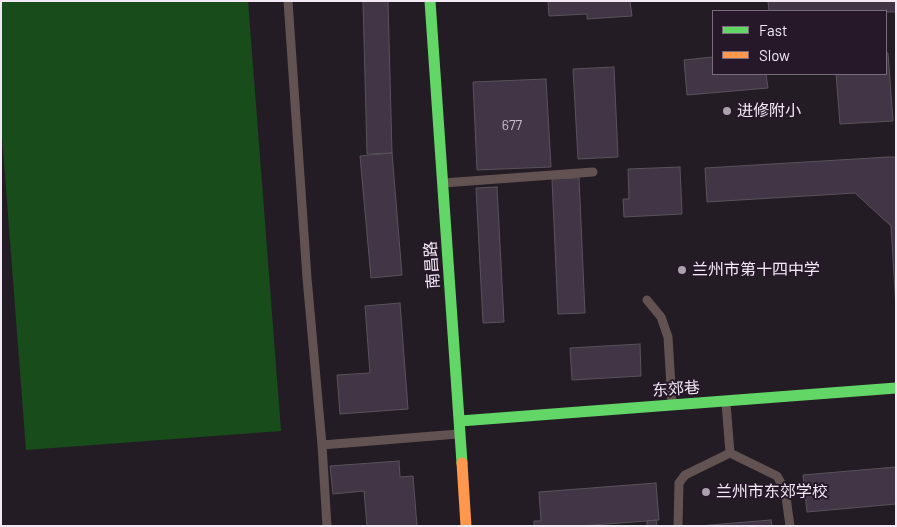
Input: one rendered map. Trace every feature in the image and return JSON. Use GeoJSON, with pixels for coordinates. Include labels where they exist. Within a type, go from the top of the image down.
{"type":"FeatureCollection","features":[{"type":"Feature","properties":{"kind":"main road","name":"南昌路"},"geometry":{"type":"LineString","coordinates":[[430,1],[466,526]]}},
{"type":"Feature","properties":{"kind":"main road","name":"东郊巷"},"geometry":{"type":"LineString","coordinates":[[460,421],[896,388]]}},
{"type":"Feature","properties":{"kind":"lane"},"geometry":{"type":"LineString","coordinates":[[288,1],[327,526]]}},
{"type":"Feature","properties":{"kind":"lane"},"geometry":{"type":"LineString","coordinates":[[443,183],[593,172]]}},
{"type":"Feature","properties":{"kind":"lane"},"geometry":{"type":"LineString","coordinates":[[647,300],[661,317],[668,337],[672,405]]}},
{"type":"Feature","properties":{"kind":"lane"},"geometry":{"type":"LineString","coordinates":[[726,401],[730,453]]}},
{"type":"Feature","properties":{"kind":"lane"},"geometry":{"type":"LineString","coordinates":[[322,445],[460,434]]}},
{"type":"Feature","properties":{"kind":"lane"},"geometry":{"type":"LineString","coordinates":[[678,526],[679,483],[685,474],[730,453]]}},
{"type":"Feature","properties":{"kind":"lane"},"geometry":{"type":"LineString","coordinates":[[730,453],[777,476],[785,490],[790,526]]}},
{"type":"Feature","properties":{"kind":"green space"},"geometry":{"type":"Polygon","coordinates":[[[1,1],[248,1],[281,431],[26,450],[1,123],[1,1]]]}},
{"type":"Feature","properties":{"kind":"building"},"geometry":{"type":"Polygon","coordinates":[[[363,1],[388,1],[392,153],[367,154],[363,1]]]}},
{"type":"Feature","properties":{"kind":"building"},"geometry":{"type":"Polygon","coordinates":[[[548,1],[630,1],[632,16],[587,19],[587,14],[549,16],[548,1]]]}},
{"type":"Feature","properties":{"kind":"building"},"geometry":{"type":"Polygon","coordinates":[[[768,1],[896,1],[896,12],[887,12],[887,10],[769,10],[768,1]]]}},
{"type":"Feature","properties":{"kind":"building"},"geometry":{"type":"Polygon","coordinates":[[[888,53],[893,121],[840,124],[836,75],[887,75],[888,53]]]}},
{"type":"Feature","properties":{"kind":"building"},"geometry":{"type":"Polygon","coordinates":[[[712,57],[712,75],[766,75],[768,88],[687,95],[684,60],[712,57]]]}},
{"type":"Feature","properties":{"kind":"building"},"geometry":{"type":"Polygon","coordinates":[[[614,67],[618,157],[578,159],[573,69],[614,67]]]}},
{"type":"Feature","properties":{"kind":"building"},"geometry":{"type":"Polygon","coordinates":[[[546,79],[551,167],[477,170],[473,82],[546,79]]]}},
{"type":"Feature","properties":{"kind":"building"},"geometry":{"type":"Polygon","coordinates":[[[392,153],[402,275],[371,278],[360,156],[392,153]]]}},
{"type":"Feature","properties":{"kind":"building"},"geometry":{"type":"Polygon","coordinates":[[[896,157],[896,308],[891,226],[855,193],[707,202],[705,168],[896,157]]]}},
{"type":"Feature","properties":{"kind":"building"},"geometry":{"type":"Polygon","coordinates":[[[680,167],[682,214],[624,217],[623,199],[629,199],[628,169],[680,167]]]}},
{"type":"Feature","properties":{"kind":"building"},"geometry":{"type":"Polygon","coordinates":[[[579,178],[585,313],[558,314],[552,179],[579,178]]]}},
{"type":"Feature","properties":{"kind":"building"},"geometry":{"type":"Polygon","coordinates":[[[497,187],[504,322],[483,323],[476,188],[497,187]]]}},
{"type":"Feature","properties":{"kind":"building"},"geometry":{"type":"Polygon","coordinates":[[[400,303],[408,409],[340,414],[337,375],[370,373],[365,306],[400,303]]]}},
{"type":"Feature","properties":{"kind":"building"},"geometry":{"type":"Polygon","coordinates":[[[640,344],[641,376],[572,380],[570,348],[640,344]]]}},
{"type":"Feature","properties":{"kind":"building"},"geometry":{"type":"Polygon","coordinates":[[[399,461],[400,477],[413,476],[417,526],[367,526],[364,491],[333,494],[330,466],[399,461]]]}},
{"type":"Feature","properties":{"kind":"building"},"geometry":{"type":"Polygon","coordinates":[[[896,467],[896,504],[807,512],[803,475],[896,467]]]}},
{"type":"Feature","properties":{"kind":"building"},"geometry":{"type":"Polygon","coordinates":[[[656,483],[659,520],[581,526],[534,526],[534,521],[541,521],[539,492],[656,483]]]}},
{"type":"Feature","properties":{"kind":"building"},"geometry":{"type":"Polygon","coordinates":[[[656,520],[657,526],[647,526],[647,521],[656,520]]]}},
{"type":"Feature","properties":{"kind":"building"},"geometry":{"type":"Polygon","coordinates":[[[771,520],[772,526],[698,526],[771,520]]]}},
{"type":"Feature","properties":{"kind":"traffic: fast"},"geometry":{"type":"LineString","coordinates":[[430,1],[462,463]]}},
{"type":"Feature","properties":{"kind":"traffic: fast"},"geometry":{"type":"LineString","coordinates":[[460,421],[896,388]]}},
{"type":"Feature","properties":{"kind":"traffic: slow"},"geometry":{"type":"LineString","coordinates":[[462,463],[466,526]]}},
{"type":"Feature","properties":{"kind":"place","name":"进修附小"},"geometry":{"type":"Point","coordinates":[727,111]}},
{"type":"Feature","properties":{"kind":"place","name":"兰州市第十四中学"},"geometry":{"type":"Point","coordinates":[682,270]}},
{"type":"Feature","properties":{"kind":"place","name":"兰州市东郊学校"},"geometry":{"type":"Point","coordinates":[706,492]}}]}
